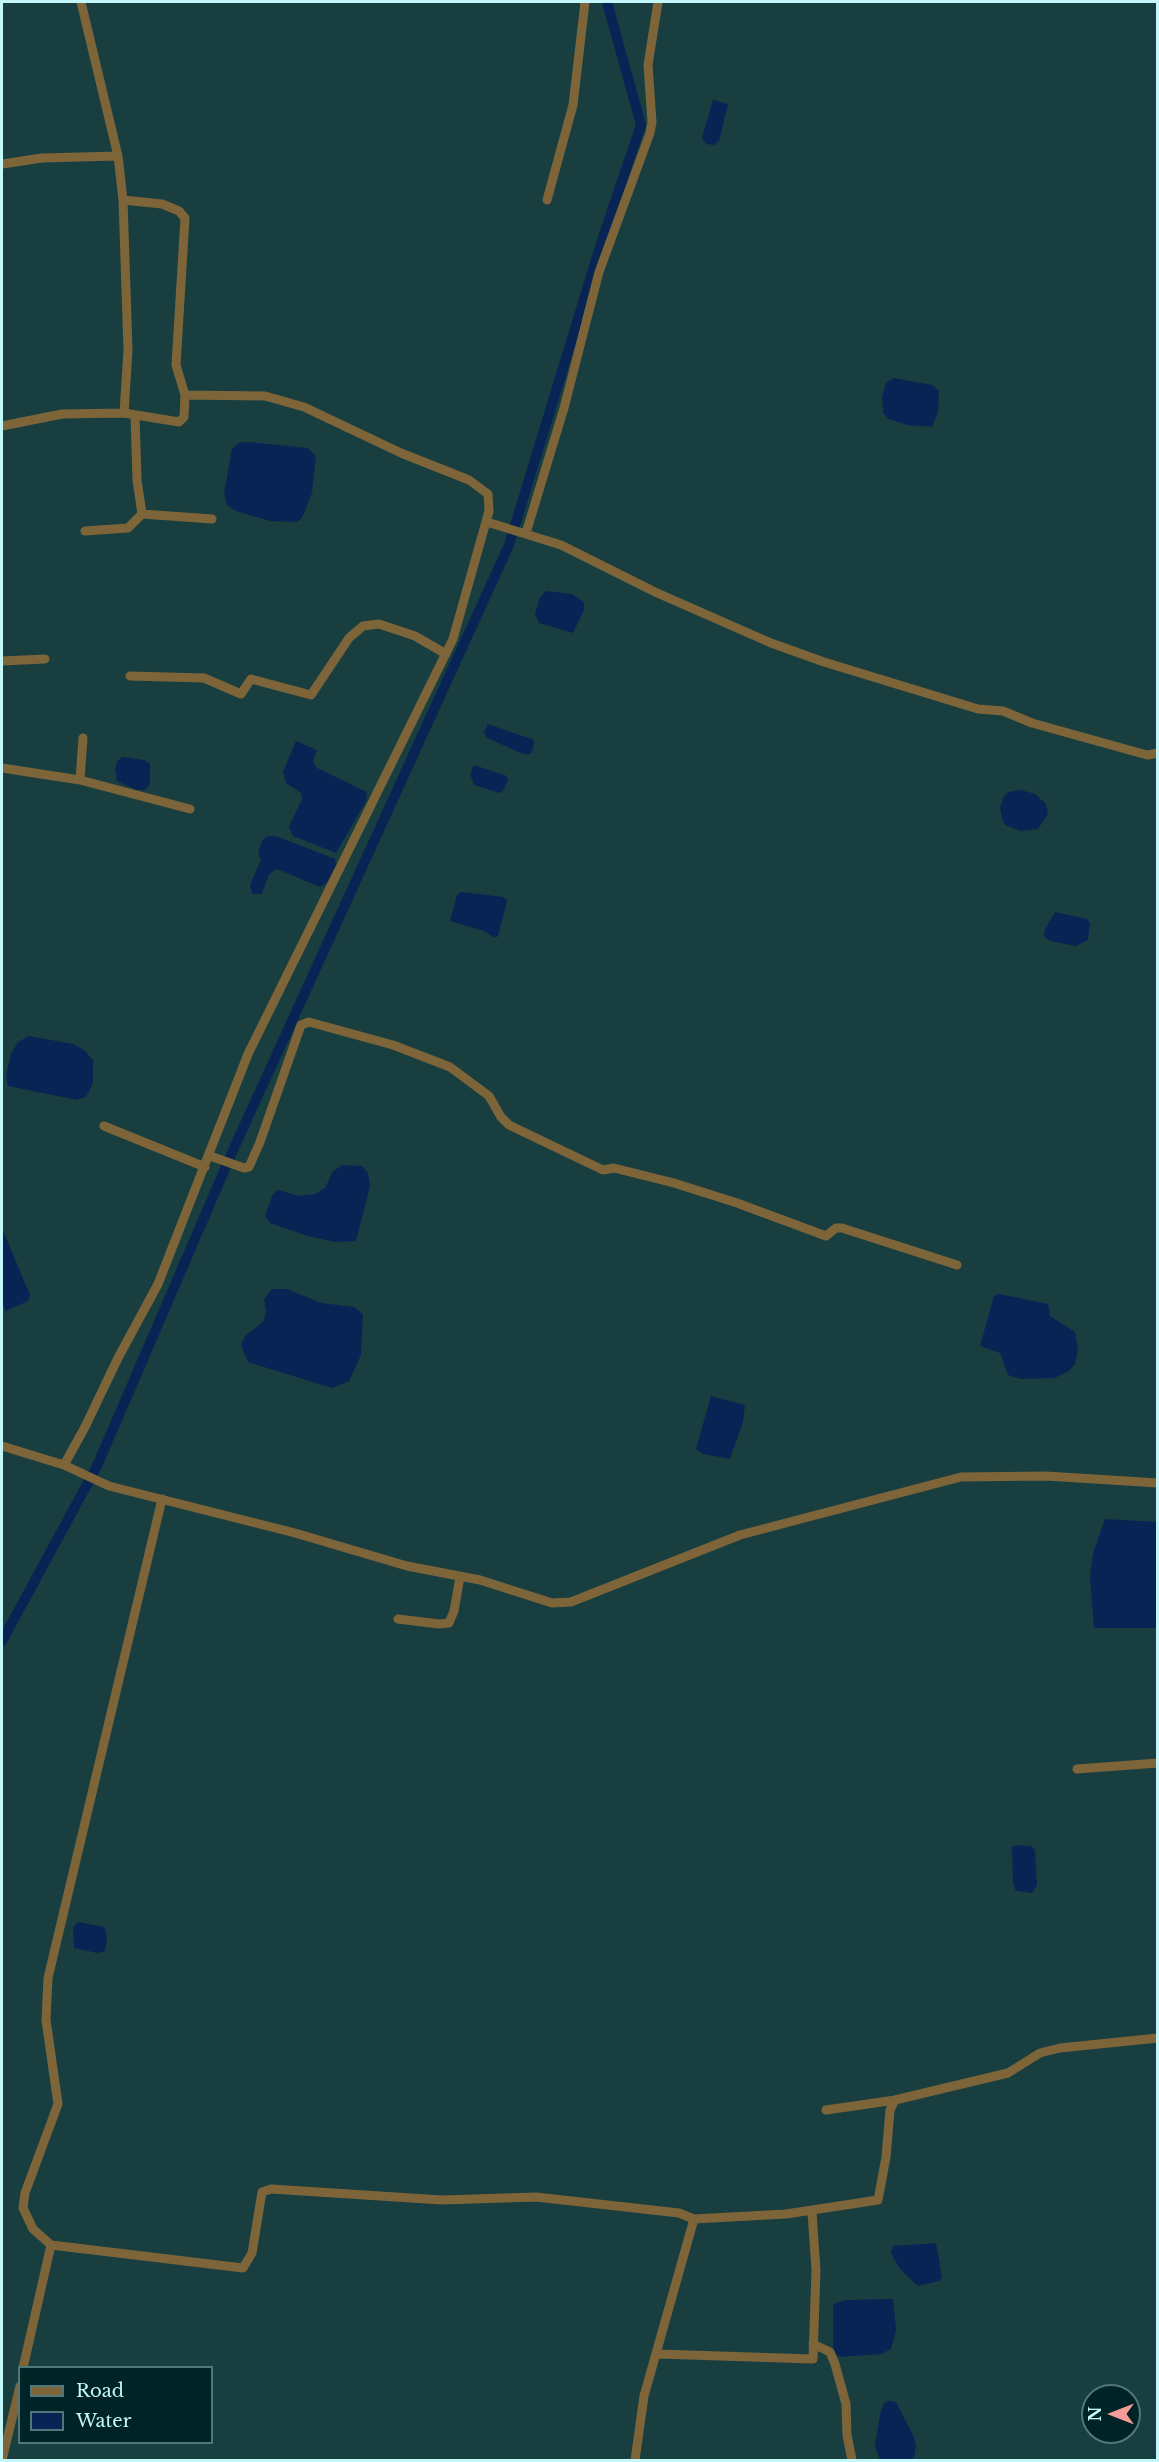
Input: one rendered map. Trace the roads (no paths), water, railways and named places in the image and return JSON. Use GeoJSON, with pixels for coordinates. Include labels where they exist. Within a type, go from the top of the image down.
{"type":"FeatureCollection","features":[{"type":"Feature","properties":{"kind":"street"},"geometry":{"type":"LineString","coordinates":[[81,2],[118,156],[123,200],[128,350],[124,413]]}},
{"type":"Feature","properties":{"kind":"street"},"geometry":{"type":"LineString","coordinates":[[547,200],[573,105],[585,2]]}},
{"type":"Feature","properties":{"kind":"street"},"geometry":{"type":"LineString","coordinates":[[522,532],[564,408],[599,272],[650,133],[652,122],[648,65],[658,2]]}},
{"type":"Feature","properties":{"kind":"street"},"geometry":{"type":"LineString","coordinates":[[2,164],[42,159],[118,156]]}},
{"type":"Feature","properties":{"kind":"street"},"geometry":{"type":"LineString","coordinates":[[2,426],[62,414],[124,413],[179,422],[184,417],[186,395],[176,365],[185,218],[179,211],[162,204],[123,200]]}},
{"type":"Feature","properties":{"kind":"street"},"geometry":{"type":"LineString","coordinates":[[66,1466],[158,1284],[248,1054],[453,639],[487,522],[488,494],[469,480],[401,453],[304,407],[265,396],[186,395]]}},
{"type":"Feature","properties":{"kind":"street"},"geometry":{"type":"LineString","coordinates":[[135,416],[136,480],[142,514]]}},
{"type":"Feature","properties":{"kind":"street"},"geometry":{"type":"LineString","coordinates":[[85,531],[128,528],[142,514],[212,519]]}},
{"type":"Feature","properties":{"kind":"street"},"geometry":{"type":"LineString","coordinates":[[487,522],[561,545],[655,592],[771,643],[824,662],[978,709],[1003,711],[1032,723],[1147,755],[1158,753]]}},
{"type":"Feature","properties":{"kind":"street"},"geometry":{"type":"LineString","coordinates":[[130,676],[204,678],[241,694],[251,679],[311,695],[348,638],[363,626],[379,624],[415,636],[446,654]]}},
{"type":"Feature","properties":{"kind":"street"},"geometry":{"type":"LineString","coordinates":[[2,661],[45,659]]}},
{"type":"Feature","properties":{"kind":"street"},"geometry":{"type":"LineString","coordinates":[[80,780],[83,738]]}},
{"type":"Feature","properties":{"kind":"street"},"geometry":{"type":"LineString","coordinates":[[2,768],[80,780],[190,809]]}},
{"type":"Feature","properties":{"kind":"street"},"geometry":{"type":"LineString","coordinates":[[210,1156],[244,1168],[249,1167],[301,1025],[309,1022],[393,1045],[450,1067],[489,1096],[501,1117],[509,1125],[603,1170],[614,1168],[674,1184],[737,1203],[826,1236],[836,1228],[842,1228],[957,1265]]}},
{"type":"Feature","properties":{"kind":"street"},"geometry":{"type":"LineString","coordinates":[[104,1126],[205,1167]]}},
{"type":"Feature","properties":{"kind":"street"},"geometry":{"type":"LineString","coordinates":[[2,1446],[66,1466],[109,1486],[295,1533],[407,1566],[489,1583],[552,1603],[572,1602],[740,1535],[961,1477],[1046,1476],[1158,1483]]}},
{"type":"Feature","properties":{"kind":"street"},"geometry":{"type":"LineString","coordinates":[[162,1499],[94,1772],[48,1978],[46,2020],[58,2104],[25,2193],[23,2208],[33,2229],[51,2245],[243,2268],[252,2253],[262,2192],[271,2189],[442,2200],[536,2197],[679,2213],[694,2218],[812,2212],[878,2200],[886,2157],[890,2110],[895,2100]]}},
{"type":"Feature","properties":{"kind":"street"},"geometry":{"type":"LineString","coordinates":[[398,1619],[449,1623],[454,1611],[460,1577]]}},
{"type":"Feature","properties":{"kind":"street"},"geometry":{"type":"LineString","coordinates":[[1077,1768],[1158,1763]]}},
{"type":"Feature","properties":{"kind":"street"},"geometry":{"type":"LineString","coordinates":[[826,2110],[895,2100],[1008,2073],[1040,2053],[1060,2048],[1158,2038]]}},
{"type":"Feature","properties":{"kind":"street"},"geometry":{"type":"LineString","coordinates":[[658,2354],[813,2360],[816,2270],[812,2212]]}},
{"type":"Feature","properties":{"kind":"street"},"geometry":{"type":"LineString","coordinates":[[635,2460],[644,2396],[658,2354],[694,2218]]}},
{"type":"Feature","properties":{"kind":"street"},"geometry":{"type":"LineString","coordinates":[[24,2366],[51,2245]]}},
{"type":"Feature","properties":{"kind":"street"},"geometry":{"type":"LineString","coordinates":[[813,2344],[830,2352],[835,2364],[846,2404],[847,2435],[852,2460]]}},
{"type":"Feature","properties":{"kind":"street"},"geometry":{"type":"LineString","coordinates":[[2,2460],[18,2394]]}},
{"type":"Feature","properties":{"kind":"water"},"geometry":{"type":"Polygon","coordinates":[[[713,100],[728,104],[719,141],[714,145],[706,144],[702,138],[713,100]]]}},
{"type":"Feature","properties":{"kind":"water"},"geometry":{"type":"Polygon","coordinates":[[[894,378],[932,385],[939,390],[938,412],[932,427],[907,425],[888,419],[883,412],[882,397],[886,383],[894,378]]]}},
{"type":"Feature","properties":{"kind":"water"},"geometry":{"type":"Polygon","coordinates":[[[238,443],[308,448],[316,456],[312,493],[302,518],[297,522],[270,521],[236,511],[227,505],[224,493],[232,449],[238,443]]]}},
{"type":"Feature","properties":{"kind":"water"},"geometry":{"type":"Polygon","coordinates":[[[546,591],[572,594],[584,602],[584,610],[573,633],[539,623],[535,614],[540,597],[546,591]]]}},
{"type":"Feature","properties":{"kind":"water"},"geometry":{"type":"Polygon","coordinates":[[[488,724],[534,740],[533,750],[530,754],[523,754],[487,738],[484,733],[488,724]]]}},
{"type":"Feature","properties":{"kind":"water"},"geometry":{"type":"Polygon","coordinates":[[[296,741],[317,750],[313,761],[317,768],[367,792],[366,801],[336,853],[293,836],[289,827],[302,799],[301,793],[286,783],[283,772],[296,741]]]}},
{"type":"Feature","properties":{"kind":"water"},"geometry":{"type":"Polygon","coordinates":[[[123,757],[144,760],[150,764],[150,784],[145,790],[137,790],[117,781],[115,769],[118,760],[123,757]]]}},
{"type":"Feature","properties":{"kind":"water"},"geometry":{"type":"Polygon","coordinates":[[[474,765],[507,776],[508,780],[503,791],[499,793],[474,785],[470,774],[474,765]]]}},
{"type":"Feature","properties":{"kind":"water"},"geometry":{"type":"Polygon","coordinates":[[[1021,790],[1035,794],[1046,804],[1048,814],[1038,829],[1021,831],[1005,825],[1000,807],[1004,796],[1008,792],[1021,790]]]}},
{"type":"Feature","properties":{"kind":"water"},"geometry":{"type":"Polygon","coordinates":[[[267,836],[276,836],[335,859],[336,865],[327,882],[320,887],[277,869],[269,874],[262,894],[252,894],[250,885],[261,860],[258,853],[262,841],[267,836]]]}},
{"type":"Feature","properties":{"kind":"water"},"geometry":{"type":"Polygon","coordinates":[[[461,892],[504,897],[507,901],[498,936],[495,938],[484,931],[450,921],[457,895],[461,892]]]}},
{"type":"Feature","properties":{"kind":"water"},"geometry":{"type":"Polygon","coordinates":[[[1055,912],[1087,919],[1090,923],[1088,940],[1076,946],[1050,941],[1044,936],[1044,931],[1055,912]]]}},
{"type":"Feature","properties":{"kind":"water"},"geometry":{"type":"Polygon","coordinates":[[[29,1036],[73,1044],[84,1050],[93,1060],[93,1083],[86,1097],[77,1100],[8,1086],[6,1076],[11,1054],[18,1042],[29,1036]]]}},
{"type":"Feature","properties":{"kind":"water"},"geometry":{"type":"Polygon","coordinates":[[[343,1165],[362,1166],[368,1173],[370,1186],[356,1241],[335,1242],[308,1236],[270,1223],[265,1216],[273,1194],[278,1190],[299,1196],[315,1194],[325,1188],[333,1171],[343,1165]]]}},
{"type":"Feature","properties":{"kind":"water"},"geometry":{"type":"Polygon","coordinates":[[[2,1228],[30,1295],[28,1301],[6,1311],[2,1303],[2,1228]]]}},
{"type":"Feature","properties":{"kind":"water"},"geometry":{"type":"Polygon","coordinates":[[[272,1289],[287,1289],[321,1303],[354,1307],[363,1314],[361,1355],[349,1381],[332,1388],[248,1362],[241,1345],[245,1336],[263,1322],[266,1311],[264,1299],[272,1289]]]}},
{"type":"Feature","properties":{"kind":"water"},"geometry":{"type":"Polygon","coordinates":[[[999,1294],[1048,1304],[1050,1316],[1075,1332],[1078,1349],[1075,1364],[1069,1371],[1055,1378],[1021,1379],[1008,1375],[1000,1353],[980,1346],[994,1296],[999,1294]]]}},
{"type":"Feature","properties":{"kind":"water"},"geometry":{"type":"Polygon","coordinates":[[[711,1396],[745,1405],[743,1422],[730,1459],[703,1454],[696,1449],[711,1396]]]}},
{"type":"Feature","properties":{"kind":"water"},"geometry":{"type":"Polygon","coordinates":[[[1105,1519],[1157,1522],[1157,1628],[1094,1628],[1090,1577],[1093,1553],[1105,1519]]]}},
{"type":"Feature","properties":{"kind":"water"},"geometry":{"type":"Polygon","coordinates":[[[1031,1846],[1035,1850],[1037,1885],[1032,1893],[1016,1891],[1013,1884],[1012,1847],[1031,1846]]]}},
{"type":"Feature","properties":{"kind":"water"},"geometry":{"type":"Polygon","coordinates":[[[78,1922],[105,1927],[107,1939],[105,1951],[97,1953],[74,1948],[73,1927],[78,1922]]]}},
{"type":"Feature","properties":{"kind":"water"},"geometry":{"type":"Polygon","coordinates":[[[936,2243],[942,2277],[939,2281],[918,2286],[900,2269],[891,2253],[893,2246],[936,2243]]]}},
{"type":"Feature","properties":{"kind":"water"},"geometry":{"type":"Polygon","coordinates":[[[893,2299],[896,2330],[891,2349],[881,2354],[840,2357],[833,2352],[833,2304],[845,2300],[893,2299]]]}},
{"type":"Feature","properties":{"kind":"water"},"geometry":{"type":"Polygon","coordinates":[[[896,2402],[914,2437],[916,2446],[914,2457],[911,2460],[880,2460],[875,2446],[880,2414],[884,2403],[896,2402]]]}},
{"type":"Feature","properties":{"kind":"waterway"},"geometry":{"type":"LineString","coordinates":[[2,1641],[97,1466],[234,1148],[509,545],[603,237],[641,125],[607,2]]}}]}
